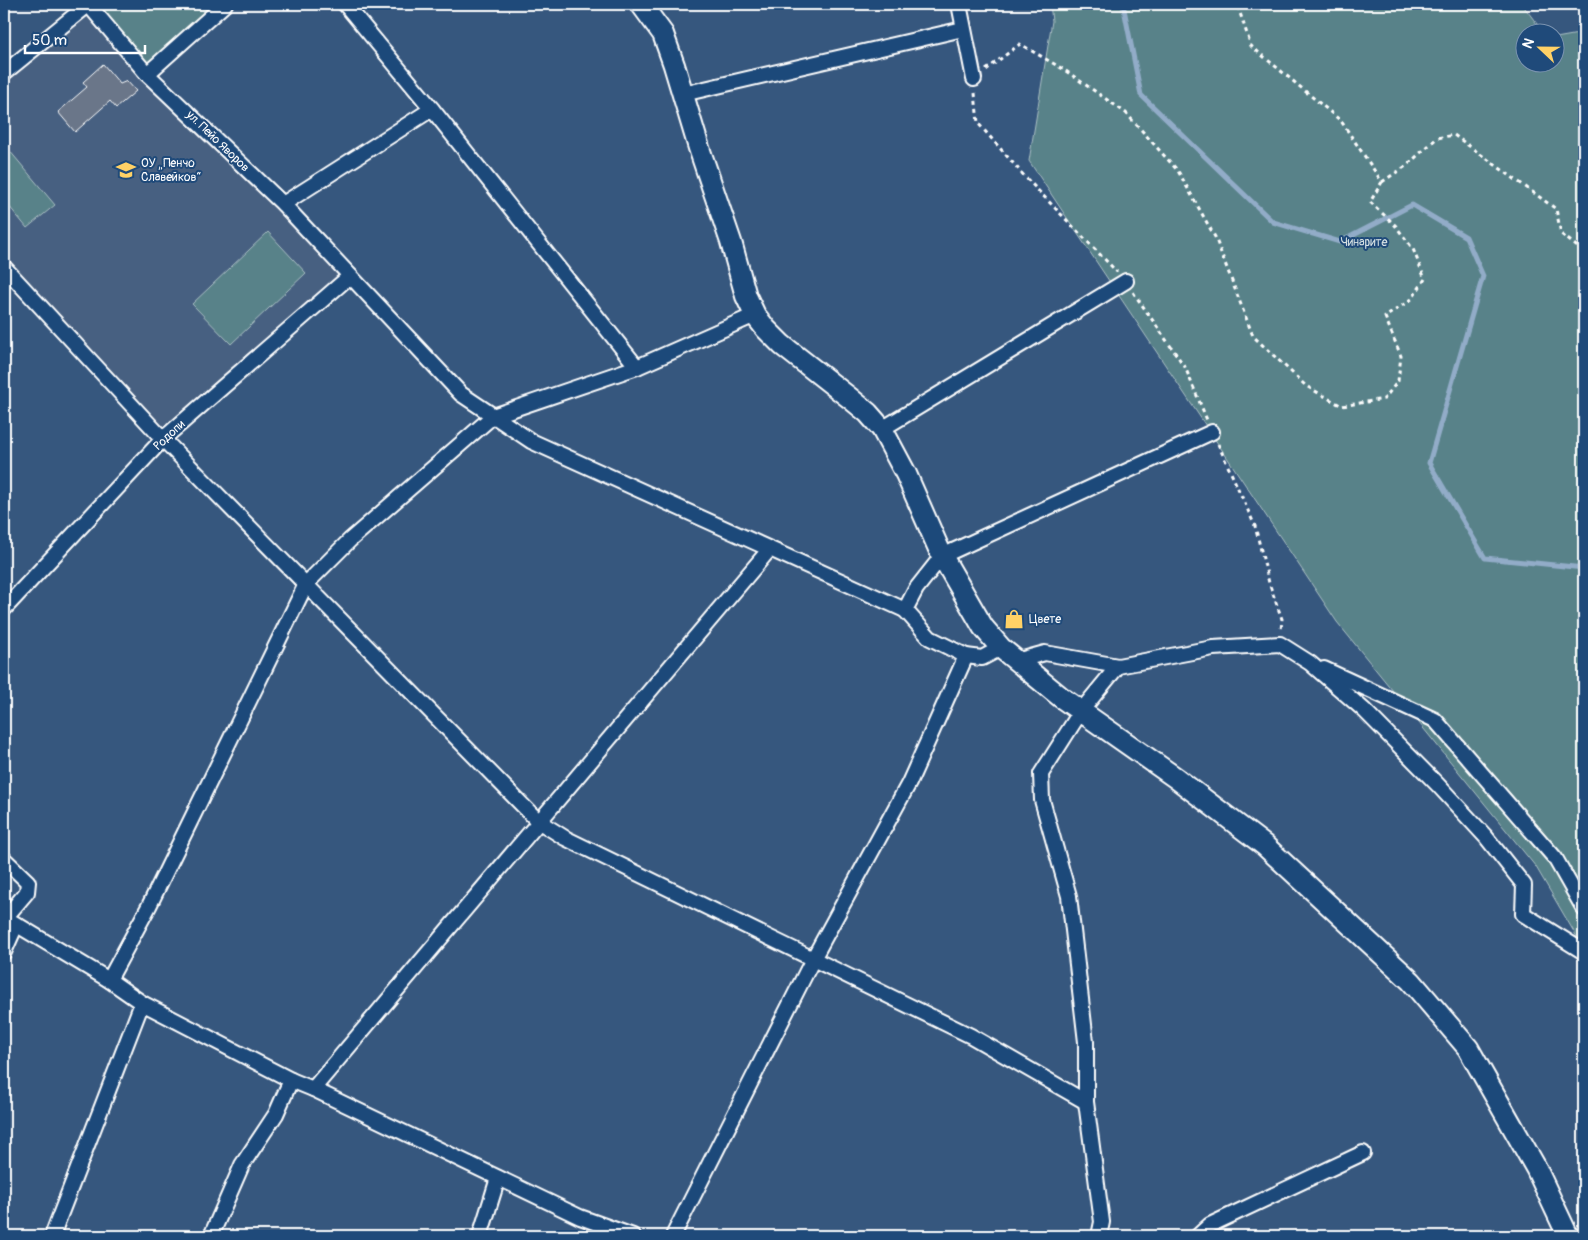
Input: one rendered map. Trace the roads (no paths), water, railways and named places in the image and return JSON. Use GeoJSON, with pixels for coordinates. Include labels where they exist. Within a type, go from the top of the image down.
{"type":"FeatureCollection","features":[{"type":"Feature","properties":{"kind":"street"},"geometry":{"type":"LineString","coordinates":[[4,73],[88,4]]}},
{"type":"Feature","properties":{"kind":"street","name":"ул. Пейо Яворов"},"geometry":{"type":"LineString","coordinates":[[88,4],[147,74],[283,204],[462,394],[530,441],[905,610]]}},
{"type":"Feature","properties":{"kind":"street"},"geometry":{"type":"LineString","coordinates":[[147,74],[225,4]]}},
{"type":"Feature","properties":{"kind":"street"},"geometry":{"type":"LineString","coordinates":[[345,4],[432,109],[637,367]]}},
{"type":"Feature","properties":{"kind":"street"},"geometry":{"type":"LineString","coordinates":[[641,4],[663,34],[683,94],[698,148],[732,242],[746,296],[755,315],[782,345],[868,413],[882,429],[906,474],[942,556],[983,627],[1009,655],[1081,711],[1176,778],[1264,845],[1410,981],[1468,1048],[1536,1168],[1568,1236]]}},
{"type":"Feature","properties":{"kind":"street"},"geometry":{"type":"LineString","coordinates":[[959,4],[974,79]]}},
{"type":"Feature","properties":{"kind":"street"},"geometry":{"type":"LineString","coordinates":[[683,94],[963,29]]}},
{"type":"Feature","properties":{"kind":"street"},"geometry":{"type":"LineString","coordinates":[[283,204],[432,109]]}},
{"type":"Feature","properties":{"kind":"street"},"geometry":{"type":"LineString","coordinates":[[4,267],[163,439],[538,821],[565,838],[971,1036],[1086,1102]]}},
{"type":"Feature","properties":{"kind":"street","name":"Родопи"},"geometry":{"type":"LineString","coordinates":[[4,609],[163,439],[350,276]]}},
{"type":"Feature","properties":{"kind":"street"},"geometry":{"type":"LineString","coordinates":[[882,429],[1126,281]]}},
{"type":"Feature","properties":{"kind":"street"},"geometry":{"type":"LineString","coordinates":[[109,980],[149,906],[306,584],[350,540],[493,416],[637,367],[755,315]]}},
{"type":"Feature","properties":{"kind":"street"},"geometry":{"type":"LineString","coordinates":[[1212,432],[942,556],[916,589],[905,610],[930,638],[966,656],[982,658],[1045,653],[1118,666],[1213,648],[1280,644],[1310,663],[1436,720],[1555,858],[1584,909]]}},
{"type":"Feature","properties":{"kind":"street"},"geometry":{"type":"LineString","coordinates":[[312,1089],[769,550]]}},
{"type":"Feature","properties":{"kind":"street"},"geometry":{"type":"LineString","coordinates":[[673,1236],[813,958],[909,783],[966,656]]}},
{"type":"Feature","properties":{"kind":"street"},"geometry":{"type":"LineString","coordinates":[[1310,663],[1364,710],[1486,837],[1524,885],[1523,914],[1584,952]]}},
{"type":"Feature","properties":{"kind":"street"},"geometry":{"type":"LineString","coordinates":[[1099,1236],[1102,1222],[1086,1102],[1086,1042],[1070,896],[1042,800],[1041,774],[1081,711],[1118,666]]}},
{"type":"Feature","properties":{"kind":"street"},"geometry":{"type":"LineString","coordinates":[[4,859],[28,882],[27,892],[8,920],[4,952]]}},
{"type":"Feature","properties":{"kind":"street"},"geometry":{"type":"LineString","coordinates":[[8,920],[109,980],[142,1003],[290,1080],[580,1217],[633,1236]]}},
{"type":"Feature","properties":{"kind":"street"},"geometry":{"type":"LineString","coordinates":[[52,1236],[142,1003]]}},
{"type":"Feature","properties":{"kind":"street"},"geometry":{"type":"LineString","coordinates":[[211,1236],[242,1165],[276,1114],[290,1080]]}},
{"type":"Feature","properties":{"kind":"street"},"geometry":{"type":"LineString","coordinates":[[1198,1236],[1210,1225],[1363,1153]]}},
{"type":"Feature","properties":{"kind":"street"},"geometry":{"type":"LineString","coordinates":[[480,1236],[498,1178]]}},
{"type":"Feature","properties":{"kind":"waterway"},"geometry":{"type":"LineString","coordinates":[[1123,4],[1141,95],[1273,222],[1340,242],[1412,205],[1466,237],[1483,276],[1429,463],[1485,558],[1584,568]]}},
{"type":"Feature","properties":{"kind":"place","name":"ОУ „Пенчо Славейков“"},"geometry":{"type":"Point","coordinates":[126,170]}},
{"type":"Feature","properties":{"kind":"place","name":"Цвете"},"geometry":{"type":"Point","coordinates":[1014,619]}},
{"type":"Feature","properties":{"kind":"park label","name":"Чинарите"},"geometry":{"type":"Point","coordinates":[1364,242]}}]}
